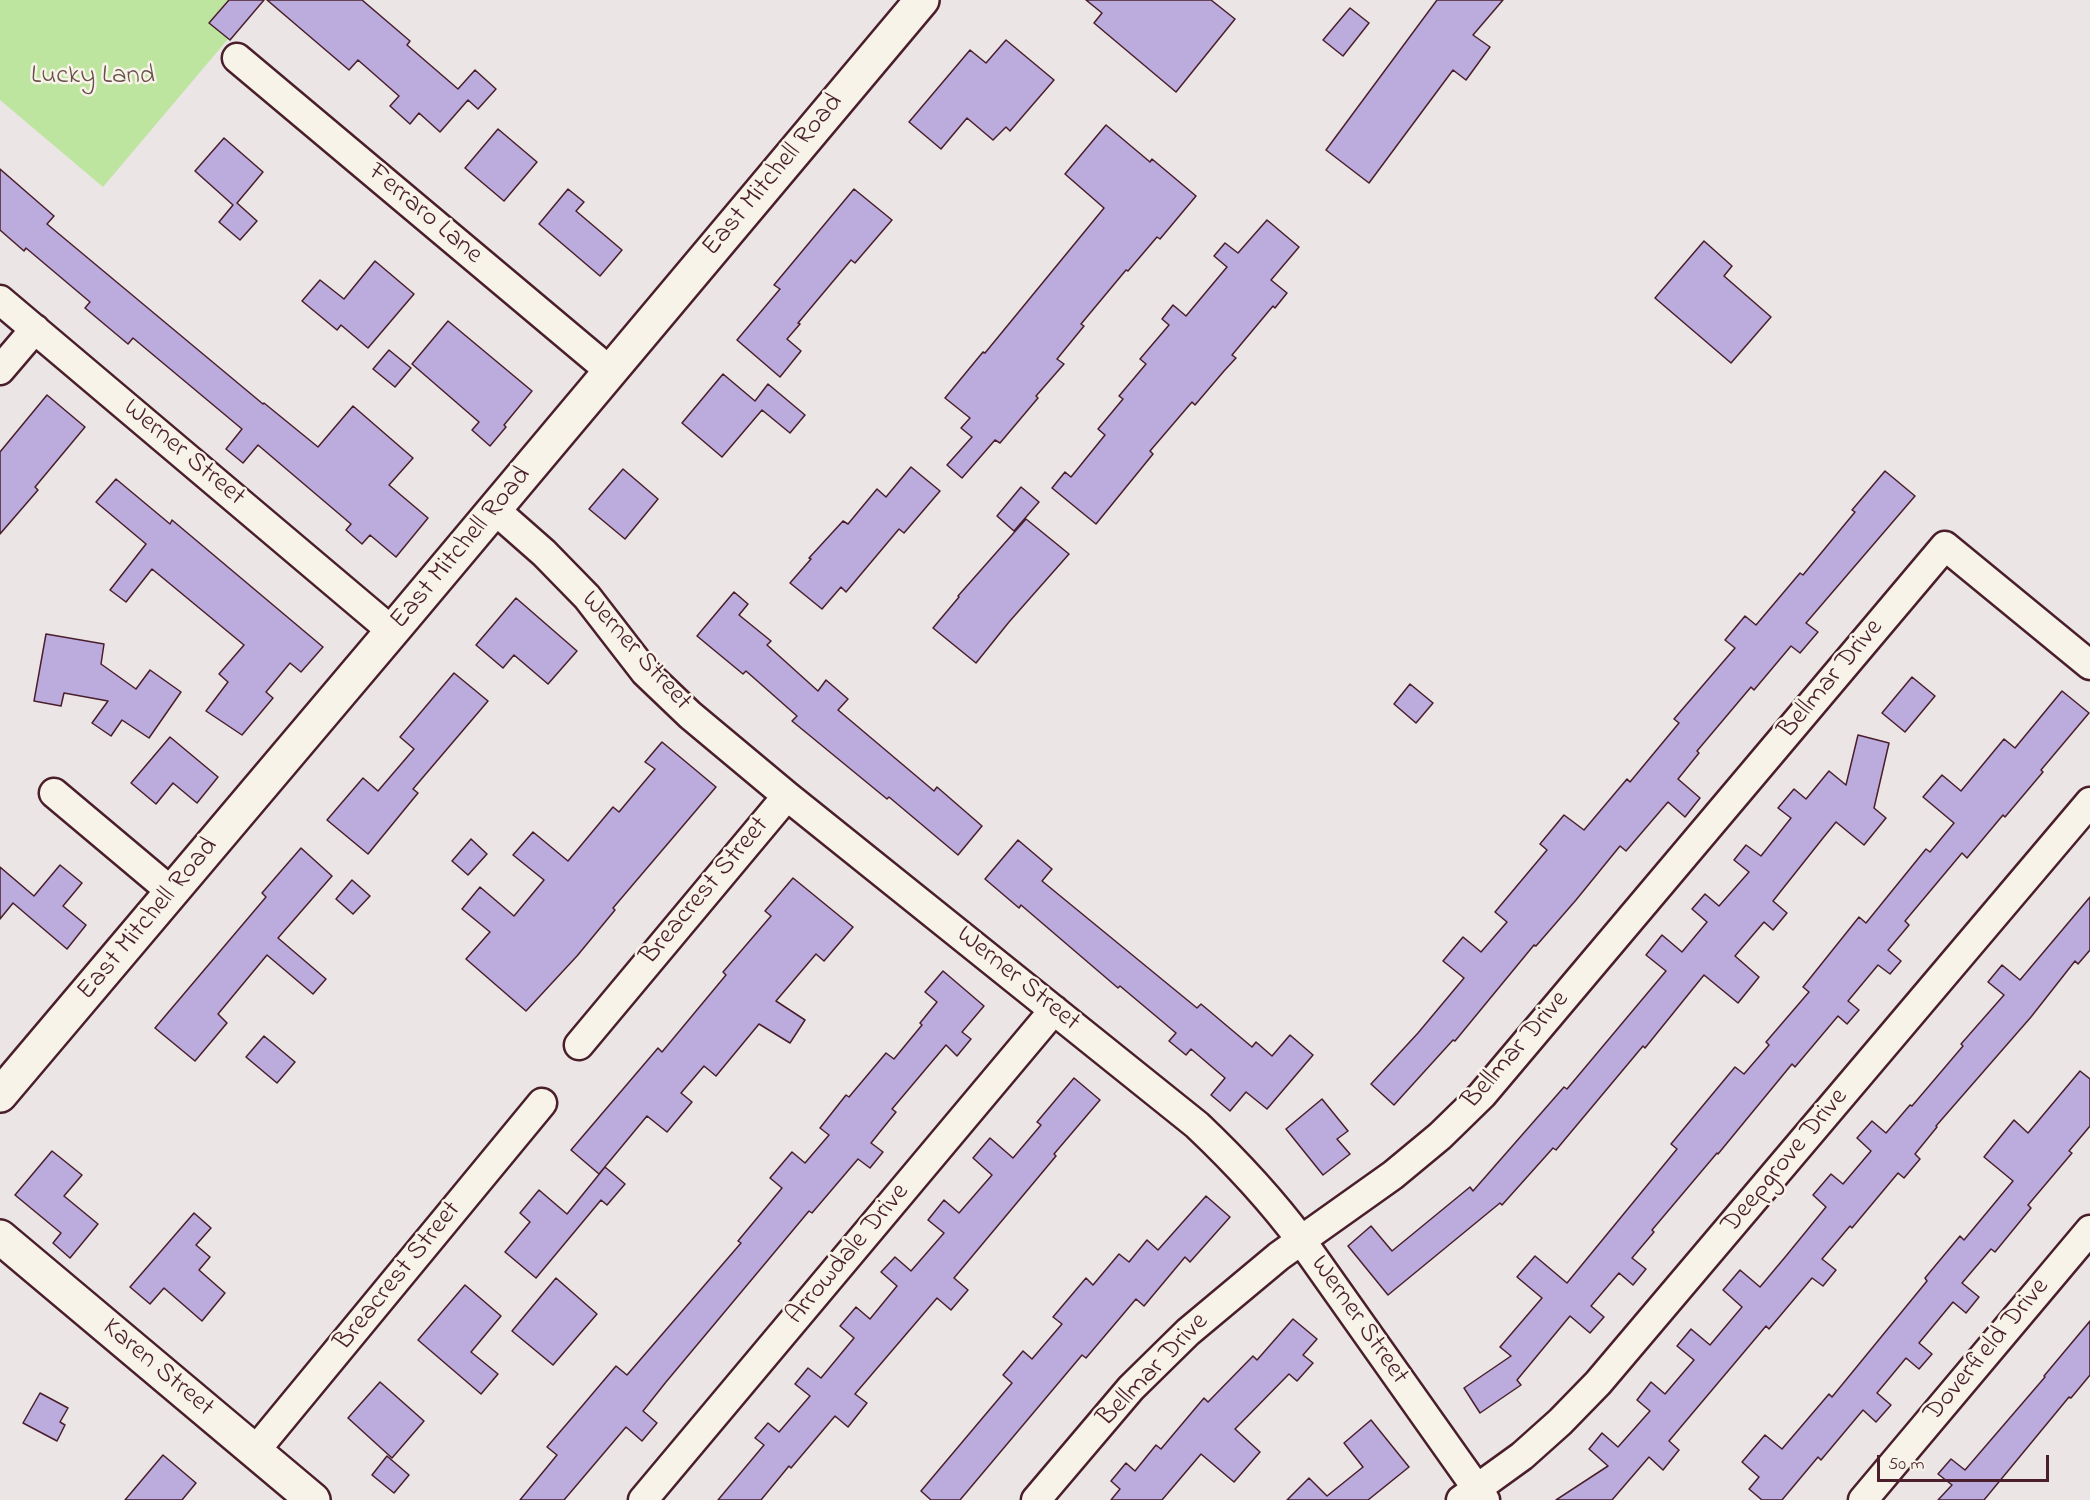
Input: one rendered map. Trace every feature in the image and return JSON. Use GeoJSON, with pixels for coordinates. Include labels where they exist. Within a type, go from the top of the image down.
{"type":"FeatureCollection","features":[{"type":"Feature","properties":{"kind":"street","name":"East Mitchell Road"},"geometry":{"type":"LineString","coordinates":[[0,1095],[393,632],[922,0]]}},
{"type":"Feature","properties":{"kind":"street","name":"Ferraro Lane"},"geometry":{"type":"LineString","coordinates":[[237,58],[611,372]]}},
{"type":"Feature","properties":{"kind":"street","name":"Werner Street"},"geometry":{"type":"LineString","coordinates":[[0,300],[393,632]]}},
{"type":"Feature","properties":{"kind":"street"},"geometry":{"type":"LineString","coordinates":[[0,370],[35,328]]}},
{"type":"Feature","properties":{"kind":"street","name":"Werner Street"},"geometry":{"type":"LineString","coordinates":[[494,509],[587,597],[652,679],[690,715],[787,796],[1197,1125],[1238,1164],[1271,1200],[1301,1240],[1474,1496]]}},
{"type":"Feature","properties":{"kind":"street","name":"Bellmar Drive"},"geometry":{"type":"LineString","coordinates":[[1036,1500],[1131,1388],[1188,1332],[1301,1240],[1393,1175],[1440,1136],[1482,1095],[1945,546],[2090,665]]}},
{"type":"Feature","properties":{"kind":"street"},"geometry":{"type":"LineString","coordinates":[[54,793],[173,893]]}},
{"type":"Feature","properties":{"kind":"street","name":"Breacrest Street"},"geometry":{"type":"LineString","coordinates":[[579,1044],[787,796]]}},
{"type":"Feature","properties":{"kind":"street","name":"Deepgrove Drive"},"geometry":{"type":"LineString","coordinates":[[1474,1496],[1560,1422],[1598,1383],[2090,802]]}},
{"type":"Feature","properties":{"kind":"street","name":"Arrowdale Drive"},"geometry":{"type":"LineString","coordinates":[[643,1500],[1054,1010]]}},
{"type":"Feature","properties":{"kind":"street","name":"Breacrest Street"},"geometry":{"type":"LineString","coordinates":[[255,1451],[543,1103]]}},
{"type":"Feature","properties":{"kind":"street","name":"Doverfield Drive"},"geometry":{"type":"LineString","coordinates":[[1863,1500],[2090,1230]]}},
{"type":"Feature","properties":{"kind":"street","name":"Karen Street"},"geometry":{"type":"LineString","coordinates":[[0,1237],[314,1500]]}},
{"type":"Feature","properties":{"kind":"green space","name":"Lucky Land"},"geometry":{"type":"Polygon","coordinates":[[[0,0],[261,0],[103,187],[0,100],[0,0]]]}},
{"type":"Feature","properties":{"kind":"building"},"geometry":{"type":"Polygon","coordinates":[[[229,0],[264,0],[230,40],[209,23],[229,0]]]}},
{"type":"Feature","properties":{"kind":"building"},"geometry":{"type":"Polygon","coordinates":[[[267,0],[362,0],[410,41],[407,45],[458,89],[475,70],[496,89],[478,109],[468,100],[440,132],[419,113],[410,124],[390,106],[399,96],[358,60],[349,70],[267,0]]]}},
{"type":"Feature","properties":{"kind":"building"},"geometry":{"type":"Polygon","coordinates":[[[1086,0],[1211,0],[1235,19],[1176,92],[1094,23],[1102,13],[1086,0]]]}},
{"type":"Feature","properties":{"kind":"building"},"geometry":{"type":"Polygon","coordinates":[[[1437,0],[1503,0],[1473,35],[1490,47],[1466,80],[1453,70],[1369,183],[1326,150],[1437,0]]]}},
{"type":"Feature","properties":{"kind":"building"},"geometry":{"type":"Polygon","coordinates":[[[1350,8],[1369,23],[1343,56],[1323,40],[1350,8]]]}},
{"type":"Feature","properties":{"kind":"building"},"geometry":{"type":"Polygon","coordinates":[[[1006,40],[1054,80],[1010,131],[1006,127],[993,140],[967,118],[941,149],[909,122],[970,50],[986,63],[1006,40]]]}},
{"type":"Feature","properties":{"kind":"building"},"geometry":{"type":"Polygon","coordinates":[[[1106,125],[1196,196],[1160,239],[1157,237],[1128,271],[1126,270],[1081,324],[1084,326],[1057,359],[1064,364],[1036,396],[1038,398],[1000,443],[995,440],[962,478],[947,465],[972,437],[961,428],[970,418],[945,398],[1104,208],[1065,174],[1106,125]]]}},
{"type":"Feature","properties":{"kind":"building"},"geometry":{"type":"Polygon","coordinates":[[[498,129],[537,162],[504,201],[465,168],[498,129]]]}},
{"type":"Feature","properties":{"kind":"building"},"geometry":{"type":"Polygon","coordinates":[[[224,138],[263,172],[237,203],[257,221],[240,240],[219,222],[233,205],[195,171],[224,138]]]}},
{"type":"Feature","properties":{"kind":"building"},"geometry":{"type":"Polygon","coordinates":[[[0,169],[54,216],[47,224],[318,447],[353,406],[413,458],[389,485],[428,518],[396,557],[370,535],[362,544],[346,530],[351,524],[258,445],[243,463],[226,449],[242,429],[133,338],[128,344],[85,308],[90,302],[26,248],[24,251],[0,230],[0,169]]]}},
{"type":"Feature","properties":{"kind":"building"},"geometry":{"type":"Polygon","coordinates":[[[568,189],[584,202],[576,211],[622,250],[600,276],[539,224],[568,189]]]}},
{"type":"Feature","properties":{"kind":"building"},"geometry":{"type":"Polygon","coordinates":[[[854,189],[892,220],[855,263],[851,260],[798,323],[800,324],[787,339],[801,351],[780,377],[737,340],[780,289],[774,285],[854,189]]]}},
{"type":"Feature","properties":{"kind":"building"},"geometry":{"type":"Polygon","coordinates":[[[1267,220],[1299,247],[1271,280],[1287,293],[1275,308],[1273,306],[1232,355],[1236,358],[1195,405],[1192,402],[1150,451],[1153,454],[1096,524],[1052,488],[1065,472],[1071,477],[1105,435],[1098,429],[1123,399],[1119,396],[1146,364],[1140,359],[1169,325],[1162,319],[1173,305],[1186,316],[1227,267],[1214,256],[1225,243],[1238,253],[1267,220]]]}},
{"type":"Feature","properties":{"kind":"building"},"geometry":{"type":"Polygon","coordinates":[[[1704,241],[1732,266],[1724,276],[1771,317],[1731,363],[1655,298],[1704,241]]]}},
{"type":"Feature","properties":{"kind":"building"},"geometry":{"type":"Polygon","coordinates":[[[375,261],[414,294],[368,348],[341,325],[337,330],[302,301],[320,280],[344,299],[375,261]]]}},
{"type":"Feature","properties":{"kind":"building"},"geometry":{"type":"Polygon","coordinates":[[[448,321],[532,391],[490,446],[472,430],[479,422],[412,364],[448,321]]]}},
{"type":"Feature","properties":{"kind":"building"},"geometry":{"type":"Polygon","coordinates":[[[389,350],[411,368],[395,387],[373,369],[389,350]]]}},
{"type":"Feature","properties":{"kind":"building"},"geometry":{"type":"Polygon","coordinates":[[[723,374],[755,401],[768,384],[805,415],[790,433],[762,410],[722,457],[682,423],[723,374]]]}},
{"type":"Feature","properties":{"kind":"building"},"geometry":{"type":"Polygon","coordinates":[[[47,395],[85,427],[35,487],[38,490],[0,534],[0,452],[47,395]]]}},
{"type":"Feature","properties":{"kind":"building"},"geometry":{"type":"Polygon","coordinates":[[[911,467],[940,491],[904,533],[899,529],[846,592],[841,587],[822,609],[790,583],[811,559],[809,558],[843,521],[848,524],[877,489],[886,497],[911,467]]]}},
{"type":"Feature","properties":{"kind":"building"},"geometry":{"type":"Polygon","coordinates":[[[623,469],[658,499],[625,539],[589,509],[623,469]]]}},
{"type":"Feature","properties":{"kind":"building"},"geometry":{"type":"Polygon","coordinates":[[[1885,471],[1915,496],[1806,623],[1818,632],[1800,653],[1791,646],[1754,690],[1751,687],[1697,751],[1699,753],[1678,779],[1700,798],[1685,817],[1668,802],[1626,851],[1620,846],[1455,1041],[1453,1040],[1394,1105],[1371,1084],[1464,978],[1443,961],[1463,937],[1481,952],[1507,922],[1495,912],[1547,850],[1540,844],[1564,815],[1584,830],[1627,779],[1630,782],[1679,723],[1674,719],[1735,648],[1725,640],[1745,616],[1756,625],[1800,573],[1803,575],[1855,512],[1852,510],[1885,471]]]}},
{"type":"Feature","properties":{"kind":"building"},"geometry":{"type":"Polygon","coordinates":[[[116,479],[170,524],[172,520],[323,647],[301,672],[290,663],[266,692],[273,698],[242,735],[206,711],[228,682],[219,674],[244,645],[152,569],[126,602],[110,590],[146,544],[96,502],[116,479]]]}},
{"type":"Feature","properties":{"kind":"building"},"geometry":{"type":"Polygon","coordinates":[[[1021,487],[1039,502],[1014,531],[997,516],[1021,487]]]}},
{"type":"Feature","properties":{"kind":"building"},"geometry":{"type":"Polygon","coordinates":[[[1026,519],[1069,554],[976,663],[933,628],[1026,519]]]}},
{"type":"Feature","properties":{"kind":"building"},"geometry":{"type":"Polygon","coordinates":[[[734,592],[748,604],[739,615],[771,641],[767,645],[818,691],[826,680],[848,699],[838,710],[934,791],[937,787],[982,826],[958,855],[792,721],[797,716],[746,671],[743,674],[697,636],[734,592]]]}},
{"type":"Feature","properties":{"kind":"building"},"geometry":{"type":"Polygon","coordinates":[[[516,598],[577,651],[548,684],[514,655],[503,668],[476,645],[516,598]]]}},
{"type":"Feature","properties":{"kind":"building"},"geometry":{"type":"Polygon","coordinates":[[[46,634],[104,644],[101,664],[136,689],[150,670],[181,692],[149,738],[122,720],[111,736],[92,723],[108,701],[64,693],[61,706],[34,701],[46,634]]]}},
{"type":"Feature","properties":{"kind":"building"},"geometry":{"type":"Polygon","coordinates":[[[454,673],[488,701],[413,789],[418,793],[368,854],[327,820],[363,778],[378,791],[414,749],[400,737],[454,673]]]}},
{"type":"Feature","properties":{"kind":"building"},"geometry":{"type":"Polygon","coordinates":[[[1912,677],[1935,696],[1905,732],[1882,713],[1912,677]]]}},
{"type":"Feature","properties":{"kind":"building"},"geometry":{"type":"Polygon","coordinates":[[[1410,684],[1433,703],[1416,723],[1394,704],[1410,684]]]}},
{"type":"Feature","properties":{"kind":"building"},"geometry":{"type":"Polygon","coordinates":[[[2062,691],[2089,713],[2005,817],[2003,815],[1967,858],[1962,853],[1905,921],[1909,925],[1888,950],[1901,961],[1890,974],[1878,965],[1848,1001],[1859,1010],[1847,1024],[1838,1016],[1795,1067],[1792,1064],[1652,1230],[1654,1232],[1632,1258],[1646,1269],[1633,1285],[1619,1273],[1591,1306],[1604,1317],[1590,1333],[1570,1316],[1517,1380],[1521,1385],[1480,1413],[1464,1388],[1511,1356],[1500,1347],[1542,1298],[1517,1277],[1535,1256],[1567,1283],[1677,1149],[1671,1144],[1735,1067],[1744,1074],[1769,1045],[1766,1042],[1809,992],[1803,987],[1859,917],[1866,923],[1926,849],[1930,852],[1954,823],[1923,797],[1942,775],[1961,791],[2004,739],[2015,748],[2062,691]]]}},
{"type":"Feature","properties":{"kind":"building"},"geometry":{"type":"Polygon","coordinates":[[[1858,735],[1889,743],[1874,808],[1886,818],[1864,845],[1836,822],[1823,838],[1773,901],[1787,913],[1773,930],[1764,922],[1735,956],[1759,977],[1738,1003],[1704,975],[1645,1048],[1643,1046],[1556,1150],[1553,1148],[1502,1205],[1500,1203],[1388,1295],[1348,1246],[1371,1226],[1392,1251],[1470,1187],[1473,1191],[1564,1087],[1567,1089],[1666,971],[1646,955],[1662,935],[1682,952],[1707,922],[1692,909],[1705,894],[1719,906],[1749,872],[1734,860],[1746,845],[1761,856],[1791,818],[1778,808],[1794,789],[1806,799],[1829,771],[1846,785],[1858,735]]]}},
{"type":"Feature","properties":{"kind":"building"},"geometry":{"type":"Polygon","coordinates":[[[170,737],[218,777],[197,803],[173,783],[156,804],[131,783],[170,737]]]}},
{"type":"Feature","properties":{"kind":"building"},"geometry":{"type":"Polygon","coordinates":[[[662,742],[716,787],[613,908],[615,910],[577,956],[526,1011],[466,959],[490,932],[462,909],[480,887],[514,916],[544,880],[513,855],[533,832],[568,861],[613,807],[619,812],[655,769],[645,762],[662,742]]]}},
{"type":"Feature","properties":{"kind":"building"},"geometry":{"type":"Polygon","coordinates":[[[471,839],[487,854],[468,875],[452,861],[471,839]]]}},
{"type":"Feature","properties":{"kind":"building"},"geometry":{"type":"Polygon","coordinates":[[[1018,840],[1052,869],[1042,881],[1197,1008],[1201,1004],[1252,1047],[1256,1042],[1272,1056],[1290,1035],[1313,1055],[1267,1109],[1246,1092],[1230,1111],[1211,1095],[1225,1078],[1191,1049],[1186,1055],[1169,1041],[1176,1033],[1120,986],[1118,988],[1021,905],[1019,908],[985,879],[1018,840]]]}},
{"type":"Feature","properties":{"kind":"building"},"geometry":{"type":"Polygon","coordinates":[[[301,848],[332,876],[278,938],[326,979],[313,994],[267,955],[218,1014],[227,1023],[195,1061],[155,1028],[266,897],[262,893],[301,848]]]}},
{"type":"Feature","properties":{"kind":"building"},"geometry":{"type":"Polygon","coordinates":[[[60,865],[82,883],[63,906],[86,925],[67,949],[13,903],[0,919],[0,867],[34,896],[60,865]]]}},
{"type":"Feature","properties":{"kind":"building"},"geometry":{"type":"Polygon","coordinates":[[[793,878],[853,927],[824,961],[816,954],[776,1001],[805,1020],[790,1043],[759,1024],[716,1076],[704,1066],[681,1093],[692,1102],[667,1132],[647,1116],[599,1174],[571,1150],[658,1048],[662,1052],[726,975],[723,972],[771,916],[765,911],[793,878]]]}},
{"type":"Feature","properties":{"kind":"building"},"geometry":{"type":"Polygon","coordinates":[[[352,880],[370,896],[353,914],[336,899],[352,880]]]}},
{"type":"Feature","properties":{"kind":"building"},"geometry":{"type":"Polygon","coordinates":[[[2090,897],[2090,950],[2078,964],[2075,961],[2031,1017],[1936,1126],[1915,1154],[1920,1159],[1904,1178],[1898,1173],[1852,1228],[1850,1226],[1822,1259],[1836,1270],[1823,1286],[1812,1278],[1769,1329],[1766,1326],[1669,1441],[1679,1450],[1663,1470],[1649,1457],[1612,1500],[1556,1500],[1608,1466],[1589,1449],[1602,1433],[1618,1447],[1650,1411],[1637,1400],[1651,1382],[1665,1394],[1694,1360],[1677,1346],[1691,1329],[1710,1345],[1742,1307],[1723,1290],[1740,1270],[1760,1287],[1786,1256],[1826,1207],[1813,1195],[1831,1174],[1843,1184],[1871,1151],[1857,1138],[1872,1121],[1886,1133],[1963,1046],[1961,1044],[2004,995],[1988,982],[2002,965],[2020,980],[2090,897]]]}},
{"type":"Feature","properties":{"kind":"building"},"geometry":{"type":"Polygon","coordinates":[[[943,971],[984,1006],[962,1032],[971,1039],[957,1056],[946,1045],[892,1109],[896,1112],[871,1143],[883,1152],[870,1168],[858,1159],[812,1213],[809,1211],[666,1382],[643,1411],[657,1423],[642,1441],[626,1427],[564,1500],[520,1500],[557,1455],[547,1447],[616,1366],[627,1375],[741,1243],[738,1241],[782,1188],[770,1178],[792,1152],[805,1163],[829,1135],[820,1128],[846,1095],[849,1097],[886,1053],[894,1059],[922,1025],[920,1023],[937,1002],[925,992],[943,971]]]}},
{"type":"Feature","properties":{"kind":"building"},"geometry":{"type":"Polygon","coordinates":[[[264,1036],[295,1062],[277,1083],[246,1057],[264,1036]]]}},
{"type":"Feature","properties":{"kind":"building"},"geometry":{"type":"Polygon","coordinates":[[[2080,1071],[2090,1079],[2090,1126],[2069,1151],[2072,1153],[2028,1205],[2031,1208],[1995,1252],[1991,1249],[1962,1283],[1979,1297],[1966,1313],[1953,1302],[1919,1343],[1932,1354],[1919,1369],[1906,1358],[1877,1393],[1891,1405],[1876,1422],[1863,1410],[1821,1460],[1818,1457],[1782,1500],[1762,1500],[1749,1489],[1759,1477],[1742,1462],[1765,1435],[1782,1449],[1829,1394],[1832,1397],[1927,1281],[1925,1278],[1960,1236],[1964,1240],[2013,1181],[1984,1157],[2014,1120],[2028,1133],[2080,1071]]]}},
{"type":"Feature","properties":{"kind":"building"},"geometry":{"type":"Polygon","coordinates":[[[1074,1078],[1100,1100],[954,1278],[968,1290],[951,1310],[937,1298],[855,1394],[867,1403],[848,1427],[835,1416],[761,1500],[718,1500],[764,1445],[755,1438],[768,1423],[779,1432],[810,1396],[795,1384],[808,1368],[821,1378],[854,1338],[840,1326],[856,1307],[870,1319],[897,1286],[881,1272],[895,1257],[911,1271],[944,1233],[928,1220],[944,1200],[959,1213],[992,1175],[973,1158],[990,1138],[1013,1158],[1041,1125],[1037,1122],[1074,1078]]]}},
{"type":"Feature","properties":{"kind":"building"},"geometry":{"type":"Polygon","coordinates":[[[1322,1099],[1348,1131],[1337,1139],[1350,1154],[1323,1175],[1286,1129],[1322,1099]]]}},
{"type":"Feature","properties":{"kind":"building"},"geometry":{"type":"Polygon","coordinates":[[[52,1151],[82,1175],[64,1196],[98,1224],[70,1258],[53,1243],[61,1233],[15,1195],[52,1151]]]}},
{"type":"Feature","properties":{"kind":"building"},"geometry":{"type":"Polygon","coordinates":[[[605,1167],[625,1184],[607,1205],[601,1200],[536,1278],[505,1252],[530,1222],[520,1213],[539,1190],[567,1214],[605,1167]]]}},
{"type":"Feature","properties":{"kind":"building"},"geometry":{"type":"Polygon","coordinates":[[[1206,1196],[1230,1217],[1190,1262],[1185,1257],[1144,1306],[1136,1299],[1086,1358],[1082,1355],[960,1500],[931,1500],[921,1491],[1012,1383],[1003,1375],[1023,1351],[1032,1359],[1062,1324],[1053,1317],[1086,1278],[1093,1285],[1119,1254],[1129,1262],[1147,1240],[1158,1250],[1206,1196]]]}},
{"type":"Feature","properties":{"kind":"building"},"geometry":{"type":"Polygon","coordinates":[[[194,1213],[211,1228],[196,1245],[210,1257],[199,1270],[225,1293],[202,1321],[164,1288],[150,1304],[130,1287],[194,1213]]]}},
{"type":"Feature","properties":{"kind":"building"},"geometry":{"type":"Polygon","coordinates":[[[556,1278],[597,1314],[553,1365],[512,1331],[556,1278]]]}},
{"type":"Feature","properties":{"kind":"building"},"geometry":{"type":"Polygon","coordinates":[[[465,1285],[501,1316],[471,1352],[498,1374],[481,1394],[418,1340],[465,1285]]]}},
{"type":"Feature","properties":{"kind":"building"},"geometry":{"type":"Polygon","coordinates":[[[1293,1319],[1317,1339],[1303,1355],[1313,1363],[1297,1381],[1289,1374],[1235,1429],[1260,1452],[1234,1482],[1201,1454],[1162,1500],[1111,1500],[1120,1489],[1111,1481],[1126,1463],[1135,1471],[1156,1445],[1161,1449],[1204,1398],[1208,1402],[1253,1356],[1257,1360],[1293,1319]]]}},
{"type":"Feature","properties":{"kind":"building"},"geometry":{"type":"Polygon","coordinates":[[[2090,1321],[2090,1375],[2071,1398],[2069,1397],[1984,1500],[1938,1500],[1952,1485],[1938,1474],[1951,1459],[1965,1470],[2090,1321]]]}},
{"type":"Feature","properties":{"kind":"building"},"geometry":{"type":"Polygon","coordinates":[[[380,1382],[424,1421],[392,1458],[348,1418],[380,1382]]]}},
{"type":"Feature","properties":{"kind":"building"},"geometry":{"type":"Polygon","coordinates":[[[40,1393],[68,1408],[60,1422],[65,1425],[57,1441],[23,1423],[40,1393]]]}},
{"type":"Feature","properties":{"kind":"building"},"geometry":{"type":"Polygon","coordinates":[[[1371,1420],[1409,1467],[1368,1500],[1287,1500],[1309,1478],[1327,1496],[1363,1467],[1344,1443],[1371,1420]]]}},
{"type":"Feature","properties":{"kind":"building"},"geometry":{"type":"Polygon","coordinates":[[[163,1455],[196,1483],[182,1500],[125,1500],[163,1455]]]}},
{"type":"Feature","properties":{"kind":"building"},"geometry":{"type":"Polygon","coordinates":[[[387,1456],[409,1475],[394,1493],[372,1475],[387,1456]]]}}]}
